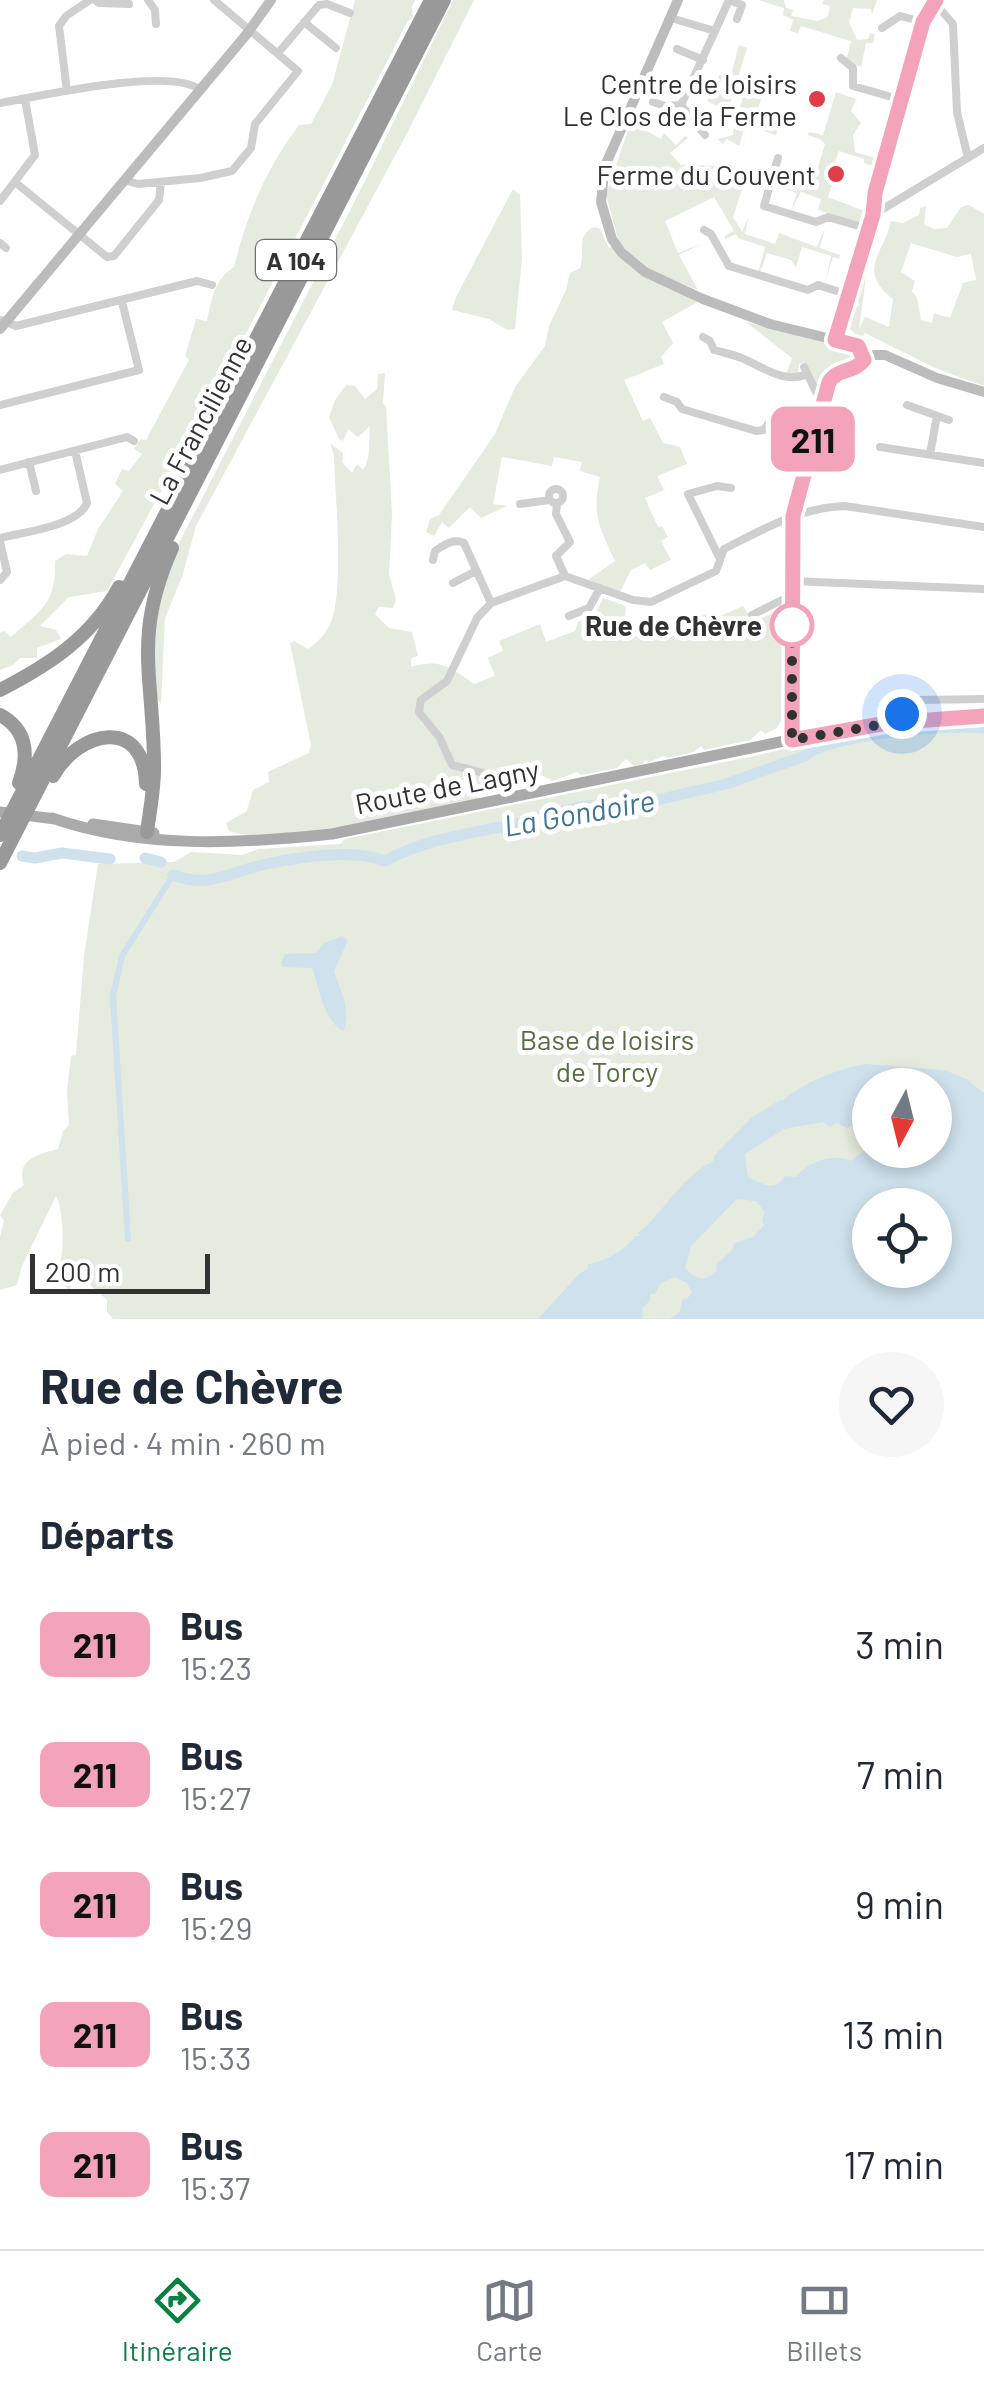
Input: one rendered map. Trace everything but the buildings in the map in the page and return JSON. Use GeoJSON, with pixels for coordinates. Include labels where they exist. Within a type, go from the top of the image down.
{"type":"FeatureCollection","features":[{"type":"Feature","properties":{"kind":"highway","name":"La Francilienne"},"geometry":{"type":"LineString","coordinates":[[0,862],[4,828],[431,0]]}},
{"type":"Feature","properties":{"kind":"highway","name":"La Francilienne"},"geometry":{"type":"LineString","coordinates":[[4,828],[198,477],[444,0]]}},
{"type":"Feature","properties":{"kind":"highway"},"geometry":{"type":"LineString","coordinates":[[140,835],[154,761],[147,681],[148,624],[158,580],[197,493],[198,477]]}},
{"type":"Feature","properties":{"kind":"highway"},"geometry":{"type":"LineString","coordinates":[[0,690],[55,660],[84,636],[116,594],[152,527],[162,521]]}},
{"type":"Feature","properties":{"kind":"highway"},"geometry":{"type":"LineString","coordinates":[[0,715],[14,725],[26,750],[4,828],[22,834],[68,755],[84,742],[100,737],[126,742],[142,759],[146,785],[140,835]]}},
{"type":"Feature","properties":{"kind":"main road"},"geometry":{"type":"LineString","coordinates":[[896,722],[984,716]]}},
{"type":"Feature","properties":{"kind":"main road","name":"Route de Lagny"},"geometry":{"type":"LineString","coordinates":[[4,828],[52,818],[140,835],[271,840],[332,834],[896,722]]}},
{"type":"Feature","properties":{"kind":"street"},"geometry":{"type":"LineString","coordinates":[[67,91],[58,26],[66,16],[93,0],[128,4]]}},
{"type":"Feature","properties":{"kind":"street"},"geometry":{"type":"LineString","coordinates":[[148,0],[155,10],[156,24]]}},
{"type":"Feature","properties":{"kind":"street"},"geometry":{"type":"LineString","coordinates":[[124,180],[132,184],[160,182],[232,171],[250,148],[256,124],[298,71],[214,0]]}},
{"type":"Feature","properties":{"kind":"street"},"geometry":{"type":"LineString","coordinates":[[212,285],[197,281],[16,326],[2,323],[271,0]]}},
{"type":"Feature","properties":{"kind":"street"},"geometry":{"type":"LineString","coordinates":[[678,0],[602,174],[601,208],[612,239],[628,259],[658,279],[741,314],[858,346],[864,355]]}},
{"type":"Feature","properties":{"kind":"street"},"geometry":{"type":"LineString","coordinates":[[682,105],[729,0],[743,3],[736,19]]}},
{"type":"Feature","properties":{"kind":"street"},"geometry":{"type":"LineString","coordinates":[[835,340],[871,222],[923,22],[935,1],[953,24],[957,112],[968,158]]}},
{"type":"Feature","properties":{"kind":"street"},"geometry":{"type":"LineString","coordinates":[[278,53],[319,5],[350,13]]}},
{"type":"Feature","properties":{"kind":"street"},"geometry":{"type":"LineString","coordinates":[[882,28],[900,16],[923,22]]}},
{"type":"Feature","properties":{"kind":"street"},"geometry":{"type":"LineString","coordinates":[[670,18],[715,31]]}},
{"type":"Feature","properties":{"kind":"street"},"geometry":{"type":"LineString","coordinates":[[304,22],[336,48]]}},
{"type":"Feature","properties":{"kind":"street"},"geometry":{"type":"LineString","coordinates":[[677,49],[703,60]]}},
{"type":"Feature","properties":{"kind":"street"},"geometry":{"type":"LineString","coordinates":[[841,58],[853,68],[853,86],[902,100]]}},
{"type":"Feature","properties":{"kind":"street"},"geometry":{"type":"LineString","coordinates":[[0,104],[150,81],[187,83],[198,88]]}},
{"type":"Feature","properties":{"kind":"street"},"geometry":{"type":"LineString","coordinates":[[76,234],[198,88]]}},
{"type":"Feature","properties":{"kind":"street"},"geometry":{"type":"LineString","coordinates":[[0,201],[35,155],[26,99]]}},
{"type":"Feature","properties":{"kind":"street"},"geometry":{"type":"LineString","coordinates":[[653,102],[682,105]]}},
{"type":"Feature","properties":{"kind":"street"},"geometry":{"type":"LineString","coordinates":[[682,105],[705,135]]}},
{"type":"Feature","properties":{"kind":"street"},"geometry":{"type":"LineString","coordinates":[[778,158],[764,206],[816,222],[828,217],[871,222],[890,205],[984,148]]}},
{"type":"Feature","properties":{"kind":"street"},"geometry":{"type":"LineString","coordinates":[[16,182],[107,257],[114,256],[159,200],[160,182]]}},
{"type":"Feature","properties":{"kind":"street"},"geometry":{"type":"LineString","coordinates":[[874,204],[890,205]]}},
{"type":"Feature","properties":{"kind":"street"},"geometry":{"type":"LineString","coordinates":[[704,230],[711,234],[729,266],[808,290],[818,285],[850,295]]}},
{"type":"Feature","properties":{"kind":"street"},"geometry":{"type":"LineString","coordinates":[[0,405],[140,370],[122,302]]}},
{"type":"Feature","properties":{"kind":"street"},"geometry":{"type":"LineString","coordinates":[[703,337],[714,350],[751,361],[756,368],[791,378],[806,370],[816,392],[825,396]]}},
{"type":"Feature","properties":{"kind":"street"},"geometry":{"type":"LineString","coordinates":[[864,355],[885,355],[936,378],[984,392]]}},
{"type":"Feature","properties":{"kind":"street"},"geometry":{"type":"LineString","coordinates":[[792,740],[793,516],[833,376],[858,367],[864,355]]}},
{"type":"Feature","properties":{"kind":"street"},"geometry":{"type":"LineString","coordinates":[[664,397],[677,402],[682,409],[756,432],[764,430],[770,421],[814,434]]}},
{"type":"Feature","properties":{"kind":"street"},"geometry":{"type":"LineString","coordinates":[[908,405],[949,420]]}},
{"type":"Feature","properties":{"kind":"street"},"geometry":{"type":"LineString","coordinates":[[930,454],[937,416]]}},
{"type":"Feature","properties":{"kind":"street"},"geometry":{"type":"LineString","coordinates":[[0,470],[126,438],[134,440]]}},
{"type":"Feature","properties":{"kind":"street"},"geometry":{"type":"LineString","coordinates":[[880,447],[984,463]]}},
{"type":"Feature","properties":{"kind":"street"},"geometry":{"type":"LineString","coordinates":[[0,580],[7,572],[0,540],[74,519],[86,509],[75,451]]}},
{"type":"Feature","properties":{"kind":"street"},"geometry":{"type":"LineString","coordinates":[[30,462],[36,492]]}},
{"type":"Feature","properties":{"kind":"street"},"geometry":{"type":"LineString","coordinates":[[720,557],[688,494],[717,486],[731,488]]}},
{"type":"Feature","properties":{"kind":"street"},"geometry":{"type":"LineString","coordinates":[[520,504],[553,502],[570,542],[556,556],[565,576]]}},
{"type":"Feature","properties":{"kind":"street"},"geometry":{"type":"LineString","coordinates":[[512,799],[506,780],[500,776],[452,765],[440,738],[421,718],[418,708],[422,700],[444,686],[477,618],[491,603],[565,576],[633,600],[651,602],[716,571],[724,549],[793,516],[845,506],[984,527]]}},
{"type":"Feature","properties":{"kind":"street"},"geometry":{"type":"LineString","coordinates":[[434,560],[435,550],[459,541],[464,543],[491,603]]}},
{"type":"Feature","properties":{"kind":"street"},"geometry":{"type":"LineString","coordinates":[[453,582],[476,571]]}},
{"type":"Feature","properties":{"kind":"street"},"geometry":{"type":"LineString","coordinates":[[792,580],[984,589]]}},
{"type":"Feature","properties":{"kind":"street"},"geometry":{"type":"LineString","coordinates":[[569,616],[589,608],[600,588]]}},
{"type":"Feature","properties":{"kind":"street"},"geometry":{"type":"LineString","coordinates":[[752,615],[792,595]]}},
{"type":"Feature","properties":{"kind":"street"},"geometry":{"type":"LineString","coordinates":[[896,722],[909,703],[930,699],[984,700]]}},
{"type":"Feature","properties":{"kind":"street"},"geometry":{"type":"LineString","coordinates":[[909,703],[924,720]]}},
{"type":"Feature","properties":{"kind":"green space"},"geometry":{"type":"Polygon","coordinates":[[[355,0],[415,0],[413,17],[107,591],[69,597],[40,626],[56,630],[61,639],[37,648],[37,658],[20,658],[0,670],[0,633],[4,631],[11,637],[39,612],[50,597],[55,561],[66,554],[87,556],[98,529],[123,491],[115,484],[122,469],[129,471],[142,454],[134,449],[141,439],[146,440],[189,360],[185,356],[196,319],[207,321],[218,284],[234,267],[267,175],[299,125],[311,124],[332,85],[355,0]]]}},
{"type":"Feature","properties":{"kind":"green space"},"geometry":{"type":"Polygon","coordinates":[[[453,0],[474,0],[405,137],[196,526],[182,577],[165,618],[161,704],[152,693],[154,612],[176,549],[361,189],[453,0]]]}},
{"type":"Feature","properties":{"kind":"green space"},"geometry":{"type":"Polygon","coordinates":[[[758,0],[784,0],[786,8],[793,10],[791,16],[817,21],[828,17],[830,6],[823,4],[824,0],[877,0],[872,15],[871,9],[853,8],[849,22],[857,40],[875,34],[873,43],[866,43],[861,67],[846,62],[851,41],[801,26],[798,33],[790,31],[793,20],[783,15],[784,8],[758,0]]]}},
{"type":"Feature","properties":{"kind":"green space"},"geometry":{"type":"Polygon","coordinates":[[[739,45],[747,48],[729,107],[739,110],[748,82],[765,87],[756,115],[780,123],[776,135],[745,125],[739,146],[727,139],[723,144],[718,139],[733,135],[734,124],[724,109],[707,101],[719,75],[730,78],[739,45]]]}},
{"type":"Feature","properties":{"kind":"green space"},"geometry":{"type":"Polygon","coordinates":[[[836,92],[856,99],[851,111],[861,123],[853,135],[855,152],[879,159],[876,167],[839,151],[828,183],[832,185],[828,197],[869,213],[863,225],[818,210],[821,199],[801,192],[791,210],[797,193],[773,185],[797,191],[801,180],[813,183],[825,144],[808,135],[823,135],[836,92]]]}},
{"type":"Feature","properties":{"kind":"green space"},"geometry":{"type":"Polygon","coordinates":[[[631,122],[661,139],[664,133],[676,145],[685,136],[688,138],[670,153],[681,165],[733,166],[748,171],[733,217],[742,232],[749,216],[745,234],[775,244],[779,233],[817,247],[825,228],[820,248],[840,255],[839,259],[833,257],[826,279],[831,256],[802,247],[796,267],[791,260],[767,253],[758,273],[765,247],[736,234],[726,239],[724,236],[734,231],[714,197],[665,221],[678,253],[701,244],[679,255],[698,290],[650,270],[619,243],[606,194],[631,122]]]}},
{"type":"Feature","properties":{"kind":"green space"},"geometry":{"type":"Polygon","coordinates":[[[513,189],[520,195],[522,259],[515,329],[507,330],[489,319],[452,310],[513,189]]]}},
{"type":"Feature","properties":{"kind":"green space"},"geometry":{"type":"Polygon","coordinates":[[[969,205],[984,214],[984,386],[935,368],[865,333],[860,339],[847,326],[850,314],[859,305],[856,293],[861,290],[861,277],[867,269],[859,329],[865,317],[889,327],[893,299],[876,279],[874,270],[891,221],[903,223],[919,215],[920,208],[926,206],[924,225],[947,228],[961,207],[969,205]],[[911,243],[901,272],[915,281],[912,291],[921,320],[932,323],[934,313],[950,318],[963,283],[976,280],[971,254],[957,257],[911,243]]]}},
{"type":"Feature","properties":{"kind":"green space"},"geometry":{"type":"Polygon","coordinates":[[[594,227],[600,229],[609,248],[614,245],[627,259],[703,299],[662,322],[673,343],[661,357],[664,364],[624,380],[643,421],[650,418],[663,443],[680,447],[687,464],[657,476],[664,490],[645,498],[658,527],[662,526],[668,537],[661,541],[671,560],[650,570],[645,563],[631,570],[618,596],[585,582],[615,561],[598,520],[600,477],[580,471],[582,462],[554,457],[552,466],[502,457],[493,504],[507,506],[481,518],[470,507],[449,528],[442,522],[434,536],[426,532],[430,519],[439,515],[495,434],[515,387],[545,346],[570,273],[580,268],[585,235],[594,227]]]}},
{"type":"Feature","properties":{"kind":"green space"},"geometry":{"type":"Polygon","coordinates":[[[746,322],[850,348],[855,358],[835,367],[822,387],[817,387],[804,362],[799,364],[798,375],[786,375],[792,358],[746,322]]]}},
{"type":"Feature","properties":{"kind":"green space"},"geometry":{"type":"Polygon","coordinates":[[[385,373],[383,403],[392,515],[389,574],[396,600],[393,608],[379,607],[375,614],[389,628],[412,632],[418,656],[411,658],[411,667],[430,663],[444,666],[474,684],[495,676],[488,658],[503,651],[499,641],[540,624],[546,642],[575,631],[578,622],[596,612],[603,598],[626,606],[623,634],[656,637],[712,611],[716,618],[743,606],[753,622],[785,604],[789,607],[787,688],[783,694],[785,713],[777,728],[765,734],[761,730],[750,740],[704,750],[701,746],[694,752],[645,760],[634,766],[626,759],[617,768],[581,775],[577,772],[553,781],[539,774],[536,785],[531,786],[524,780],[501,781],[502,793],[480,784],[474,789],[478,799],[351,826],[281,835],[229,831],[226,823],[247,811],[253,790],[269,782],[268,772],[309,753],[311,745],[290,643],[294,641],[308,649],[316,643],[328,628],[336,603],[338,539],[330,443],[343,453],[342,462],[352,473],[357,464],[363,470],[369,449],[370,426],[358,437],[348,429],[343,441],[329,417],[346,385],[355,386],[365,399],[377,389],[378,374],[385,373]]]}},
{"type":"Feature","properties":{"kind":"green space","name":"Base de loisirs de Torcy"},"geometry":{"type":"Polygon","coordinates":[[[984,722],[984,1319],[113,1319],[107,1312],[107,1300],[85,1280],[74,1280],[69,1290],[55,1277],[63,1238],[56,1196],[22,1266],[17,1285],[0,1290],[0,1237],[4,1221],[0,1215],[13,1193],[24,1185],[26,1164],[58,1149],[69,1125],[67,1090],[71,1056],[76,1055],[84,956],[98,864],[174,862],[191,852],[242,855],[259,849],[340,844],[345,839],[836,736],[984,722]]]}},
{"type":"Feature","properties":{"kind":"water"},"geometry":{"type":"Polygon","coordinates":[[[342,936],[348,940],[334,971],[346,1009],[343,1031],[327,1012],[312,968],[283,967],[281,963],[285,954],[316,953],[323,944],[342,936]]]}},
{"type":"Feature","properties":{"kind":"water"},"geometry":{"type":"Polygon","coordinates":[[[865,1064],[918,1068],[852,1068],[852,1126],[837,1123],[830,1127],[823,1122],[784,1129],[745,1154],[748,1177],[762,1184],[777,1184],[785,1176],[796,1177],[821,1160],[837,1158],[852,1160],[852,1168],[952,1168],[952,1073],[966,1079],[984,1093],[984,1319],[670,1319],[692,1292],[687,1283],[675,1277],[650,1294],[642,1319],[538,1319],[588,1269],[588,1264],[614,1254],[640,1236],[638,1233],[683,1184],[713,1162],[715,1155],[751,1118],[831,1074],[865,1064]],[[737,1199],[691,1246],[685,1268],[697,1277],[708,1277],[733,1249],[733,1244],[753,1237],[764,1225],[765,1212],[756,1201],[737,1199]]]}},
{"type":"Feature","properties":{"kind":"waterway","name":"La Gondoire"},"geometry":{"type":"LineString","coordinates":[[173,875],[207,880],[272,863],[322,856],[356,855],[385,861],[434,842],[569,809],[619,809],[726,784],[818,748],[863,736],[919,729],[984,728]]}},
{"type":"Feature","properties":{"kind":"waterway","name":"La Gondoire"},"geometry":{"type":"LineString","coordinates":[[22,856],[62,853],[110,859]]}},
{"type":"Feature","properties":{"kind":"waterway","name":"La Gondoire"},"geometry":{"type":"LineString","coordinates":[[145,858],[161,862]]}},
{"type":"Feature","properties":{"kind":"waterway"},"geometry":{"type":"LineString","coordinates":[[128,1239],[113,996],[122,956],[173,875]]}},
{"type":"Feature","properties":{"kind":"bus line","name":"211"},"geometry":{"type":"LineString","coordinates":[[936,0],[923,22],[875,193],[860,262],[835,340],[858,346],[864,360],[858,367],[838,372],[829,382],[793,516],[792,740],[887,723],[984,716]]}},
{"type":"Feature","properties":{"kind":"place","name":"Centre de loisirs Le Clos de la Ferme"},"geometry":{"type":"Point","coordinates":[817,99]}},
{"type":"Feature","properties":{"kind":"place","name":"Ferme du Couvent"},"geometry":{"type":"Point","coordinates":[836,174]}},
{"type":"Feature","properties":{"kind":"place","name":"Rue de Chèvre"},"geometry":{"type":"Point","coordinates":[792,625]}},
{"type":"Feature","properties":{"kind":"route"},"geometry":{"type":"LineString","coordinates":[[792,625],[792,740],[896,722],[902,714]]}}]}
